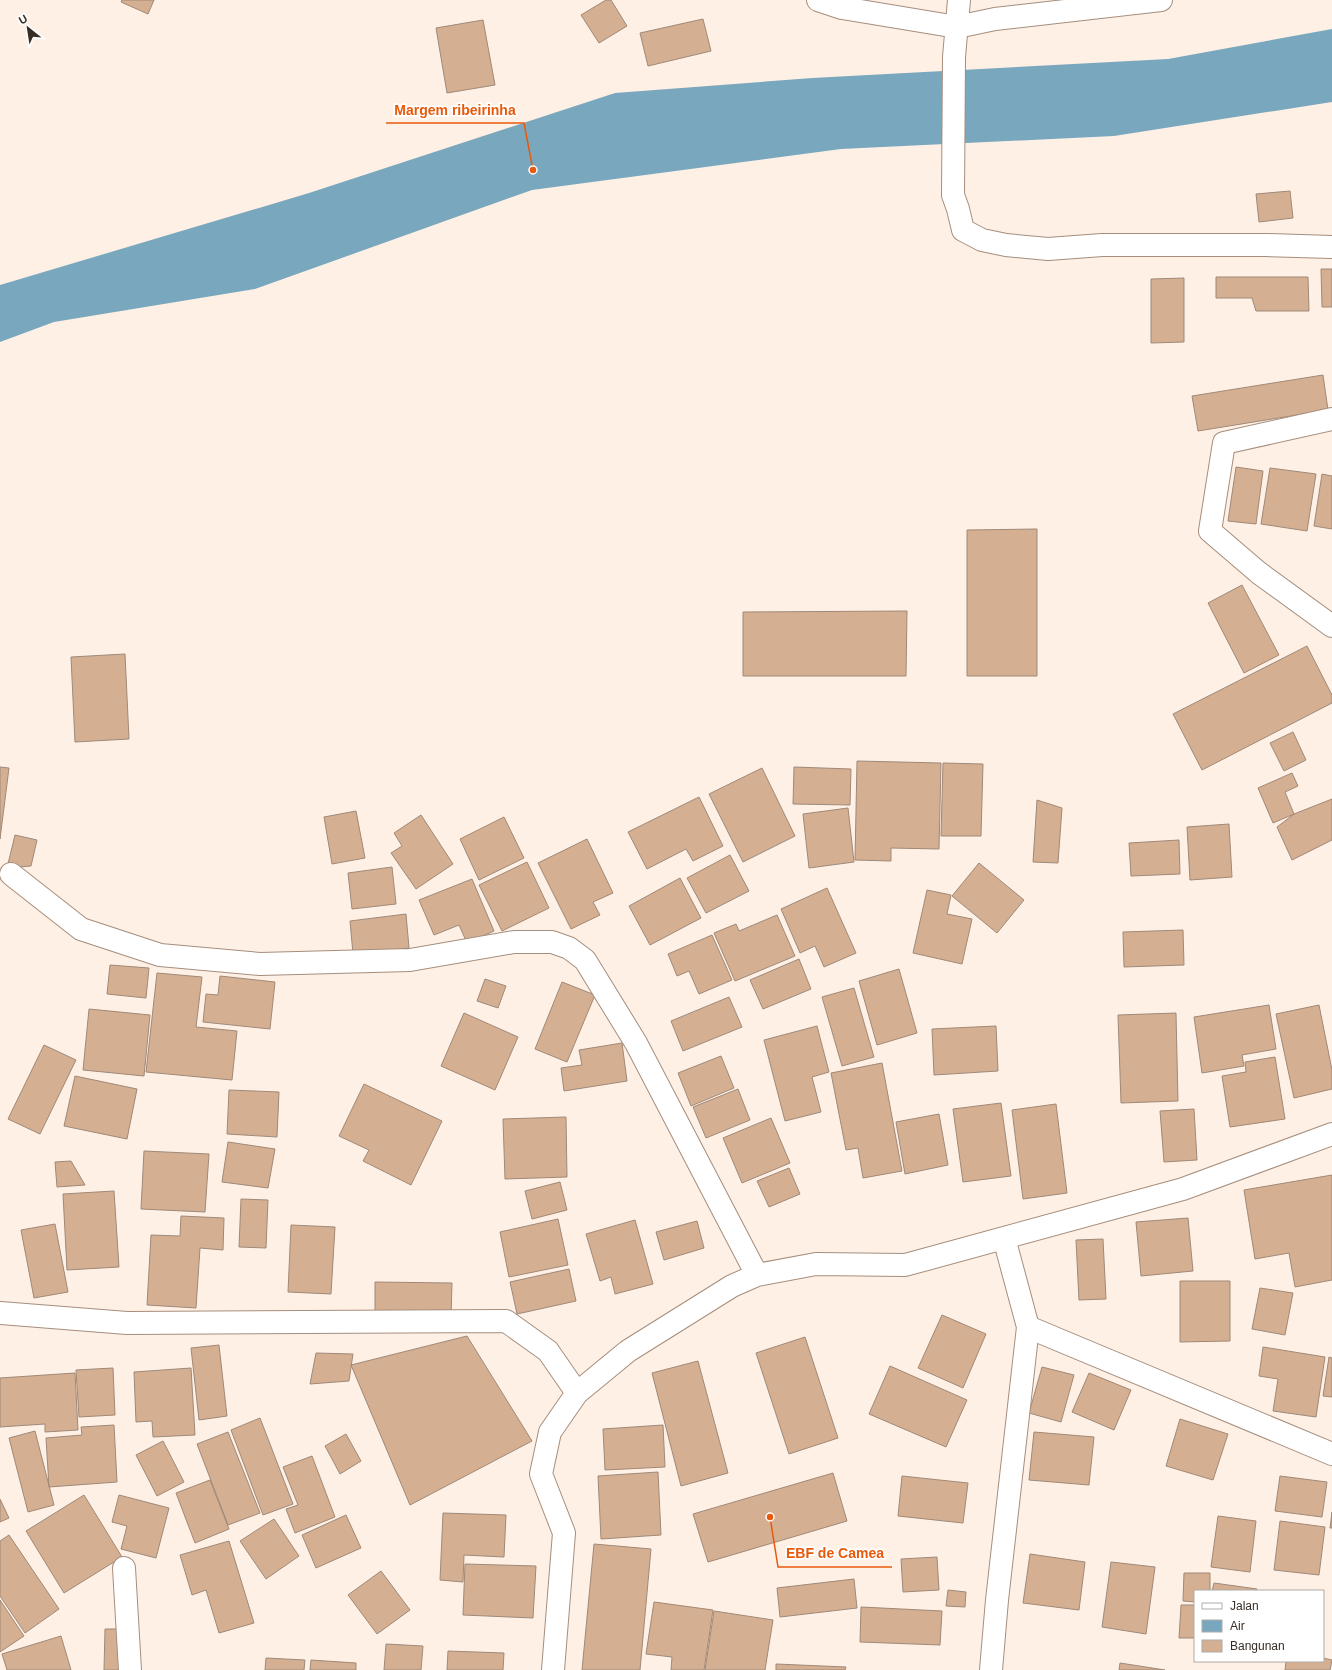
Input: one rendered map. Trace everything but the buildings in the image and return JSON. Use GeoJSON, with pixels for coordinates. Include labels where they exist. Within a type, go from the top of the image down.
{"type":"FeatureCollection","features":[{"type":"Feature","properties":{"kind":"street"},"geometry":{"type":"LineString","coordinates":[[818,0],[842,8],[957,27],[995,20],[1161,0]]}},
{"type":"Feature","properties":{"kind":"street"},"geometry":{"type":"LineString","coordinates":[[959,0],[954,57],[953,195],[963,230],[982,240],[1006,245],[1048,249],[1102,244],[1332,247]]}},
{"type":"Feature","properties":{"kind":"street"},"geometry":{"type":"LineString","coordinates":[[1332,419],[1224,443],[1210,531],[1259,573],[1332,626]]}},
{"type":"Feature","properties":{"kind":"street"},"geometry":{"type":"LineString","coordinates":[[11,874],[81,929],[160,955],[260,964],[410,960],[514,942],[552,942],[569,948],[585,960],[636,1043],[757,1275]]}},
{"type":"Feature","properties":{"kind":"street"},"geometry":{"type":"LineString","coordinates":[[553,1670],[564,1533],[541,1474],[550,1432],[577,1393],[628,1351],[732,1286],[757,1275],[816,1264],[905,1265],[1183,1189],[1332,1134]]}},
{"type":"Feature","properties":{"kind":"street"},"geometry":{"type":"LineString","coordinates":[[991,1670],[997,1600],[1028,1327],[1004,1238]]}},
{"type":"Feature","properties":{"kind":"street"},"geometry":{"type":"LineString","coordinates":[[0,1313],[127,1323],[506,1321],[548,1351],[577,1393]]}},
{"type":"Feature","properties":{"kind":"street"},"geometry":{"type":"LineString","coordinates":[[1028,1327],[1332,1454]]}},
{"type":"Feature","properties":{"kind":"street"},"geometry":{"type":"LineString","coordinates":[[124,1568],[130,1670]]}},
{"type":"Feature","properties":{"kind":"water"},"geometry":{"type":"Polygon","coordinates":[[[1332,29],[1332,102],[1114,136],[841,149],[532,190],[255,289],[54,322],[0,342],[0,285],[309,193],[615,93],[812,78],[1168,59],[1332,29]]]}},
{"type":"Feature","properties":{"kind":"place","name":"Margem ribeirinha"},"geometry":{"type":"Point","coordinates":[533,170]}},
{"type":"Feature","properties":{"kind":"place","name":"EBF de Camea"},"geometry":{"type":"Point","coordinates":[770,1517]}}]}
